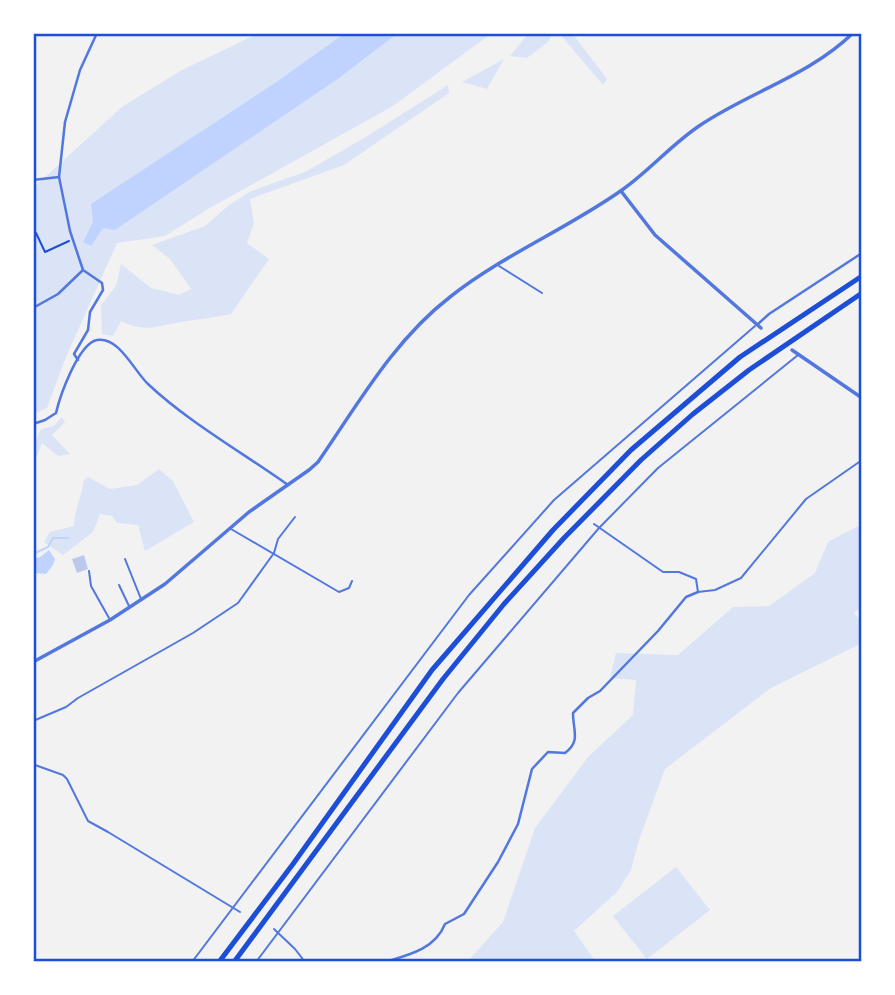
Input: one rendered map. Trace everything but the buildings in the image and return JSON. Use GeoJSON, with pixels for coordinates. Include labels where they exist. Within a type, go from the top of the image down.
{"type":"FeatureCollection","features":[{"type":"Feature","properties":{"kind":"highway"},"geometry":{"type":"LineString","coordinates":[[219,962],[432,670],[553,530],[631,450],[730,365],[862,276]]}},
{"type":"Feature","properties":{"kind":"highway"},"geometry":{"type":"LineString","coordinates":[[234,962],[443,679],[504,604],[564,538],[641,460],[693,414],[749,370],[862,293]]}},
{"type":"Feature","properties":{"kind":"street"},"geometry":{"type":"LineString","coordinates":[[78,360],[74,354],[88,331],[90,312],[103,290],[102,284],[83,270],[59,177],[65,122],[80,69],[97,33]]}},
{"type":"Feature","properties":{"kind":"street"},"geometry":{"type":"LineString","coordinates":[[33,662],[110,620],[181,572],[229,528],[318,462],[395,352],[444,302],[498,265],[621,191],[702,124],[799,73],[829,54],[853,33]]}},
{"type":"Feature","properties":{"kind":"street"},"geometry":{"type":"LineString","coordinates":[[33,180],[59,177]]}},
{"type":"Feature","properties":{"kind":"street"},"geometry":{"type":"LineString","coordinates":[[621,191],[655,235],[759,326],[769,314],[862,253]]}},
{"type":"Feature","properties":{"kind":"street"},"geometry":{"type":"LineString","coordinates":[[33,308],[58,294],[83,270]]}},
{"type":"Feature","properties":{"kind":"street"},"geometry":{"type":"LineString","coordinates":[[33,424],[55,413],[60,395],[78,360],[90,343],[100,340],[112,343],[168,403],[288,485]]}},
{"type":"Feature","properties":{"kind":"street"},"geometry":{"type":"LineString","coordinates":[[792,350],[862,398]]}},
{"type":"Feature","properties":{"kind":"street"},"geometry":{"type":"LineString","coordinates":[[385,962],[431,944],[442,932],[445,924],[464,914],[498,862],[518,824],[533,769],[548,752],[565,753],[572,748],[575,740],[573,713],[588,698],[600,691],[658,631],[686,597],[698,592]]}},
{"type":"Feature","properties":{"kind":"lane"},"geometry":{"type":"LineString","coordinates":[[498,265],[541,293]]}},
{"type":"Feature","properties":{"kind":"lane"},"geometry":{"type":"LineString","coordinates":[[192,962],[468,595],[554,500],[759,326]]}},
{"type":"Feature","properties":{"kind":"lane"},"geometry":{"type":"LineString","coordinates":[[256,962],[451,702],[599,528],[658,468],[799,354]]}},
{"type":"Feature","properties":{"kind":"lane"},"geometry":{"type":"LineString","coordinates":[[594,524],[663,572],[679,572],[696,579],[698,592],[715,590],[741,578],[806,499],[862,460]]}},
{"type":"Feature","properties":{"kind":"lane"},"geometry":{"type":"LineString","coordinates":[[33,721],[66,707],[238,604],[274,553],[278,539],[295,517]]}},
{"type":"Feature","properties":{"kind":"lane"},"geometry":{"type":"LineString","coordinates":[[229,528],[339,592],[349,588],[352,581]]}},
{"type":"Feature","properties":{"kind":"lane"},"geometry":{"type":"LineString","coordinates":[[125,559],[141,600]]}},
{"type":"Feature","properties":{"kind":"lane"},"geometry":{"type":"LineString","coordinates":[[89,571],[91,586],[110,620]]}},
{"type":"Feature","properties":{"kind":"lane"},"geometry":{"type":"LineString","coordinates":[[119,585],[130,607]]}},
{"type":"Feature","properties":{"kind":"lane"},"geometry":{"type":"LineString","coordinates":[[33,762],[68,779],[88,821],[94,826],[240,912]]}},
{"type":"Feature","properties":{"kind":"lane"},"geometry":{"type":"LineString","coordinates":[[274,929],[304,962]]}},
{"type":"Feature","properties":{"kind":"path"},"geometry":{"type":"LineString","coordinates":[[33,233],[36,233],[44,253],[73,239]]}},
{"type":"Feature","properties":{"kind":"shaded area"},"geometry":{"type":"Polygon","coordinates":[[[259,33],[492,33],[393,106],[208,209],[165,236],[117,243],[66,357],[47,408],[33,414],[33,188],[123,106],[182,70],[259,33]]]}},
{"type":"Feature","properties":{"kind":"shaded area"},"geometry":{"type":"Polygon","coordinates":[[[529,33],[553,33],[548,42],[527,58],[510,56],[529,33]]]}},
{"type":"Feature","properties":{"kind":"shaded area"},"geometry":{"type":"Polygon","coordinates":[[[559,33],[572,33],[607,79],[603,85],[559,33]]]}},
{"type":"Feature","properties":{"kind":"shaded area"},"geometry":{"type":"Polygon","coordinates":[[[504,59],[487,89],[462,82],[504,59]]]}},
{"type":"Feature","properties":{"kind":"shaded area"},"geometry":{"type":"Polygon","coordinates":[[[448,85],[449,93],[344,165],[250,199],[254,223],[247,243],[269,259],[231,314],[151,328],[137,327],[121,321],[113,336],[102,334],[101,305],[116,286],[121,264],[151,288],[179,295],[191,289],[170,259],[152,245],[205,226],[229,205],[251,191],[305,172],[448,85]]]}},
{"type":"Feature","properties":{"kind":"shaded area"},"geometry":{"type":"Polygon","coordinates":[[[62,417],[65,422],[52,435],[70,454],[58,456],[42,443],[36,458],[33,456],[33,448],[41,429],[54,426],[62,417]]]}},
{"type":"Feature","properties":{"kind":"shaded area"},"geometry":{"type":"Polygon","coordinates":[[[159,469],[173,481],[194,522],[145,551],[138,525],[117,523],[112,516],[100,514],[93,532],[63,555],[44,542],[50,532],[74,526],[84,480],[88,477],[110,489],[137,485],[159,469]]]}},
{"type":"Feature","properties":{"kind":"shaded area"},"geometry":{"type":"Polygon","coordinates":[[[862,524],[862,606],[854,613],[862,623],[862,643],[771,688],[665,769],[631,870],[617,892],[574,931],[596,962],[467,962],[503,922],[535,828],[588,757],[633,715],[636,680],[610,678],[616,653],[678,655],[733,607],[769,606],[815,573],[828,542],[862,524]]]}},
{"type":"Feature","properties":{"kind":"shaded area"},"geometry":{"type":"Polygon","coordinates":[[[676,867],[710,910],[647,959],[613,916],[676,867]]]}},
{"type":"Feature","properties":{"kind":"water"},"geometry":{"type":"Polygon","coordinates":[[[345,33],[398,33],[339,78],[115,230],[103,228],[91,246],[83,242],[93,222],[91,204],[278,81],[345,33]]]}},
{"type":"Feature","properties":{"kind":"water"},"geometry":{"type":"Polygon","coordinates":[[[49,550],[55,559],[53,565],[46,574],[33,573],[33,559],[49,550]]]}},
{"type":"Feature","properties":{"kind":"waterway"},"geometry":{"type":"LineString","coordinates":[[33,554],[48,547],[53,538],[68,538]]}}]}
